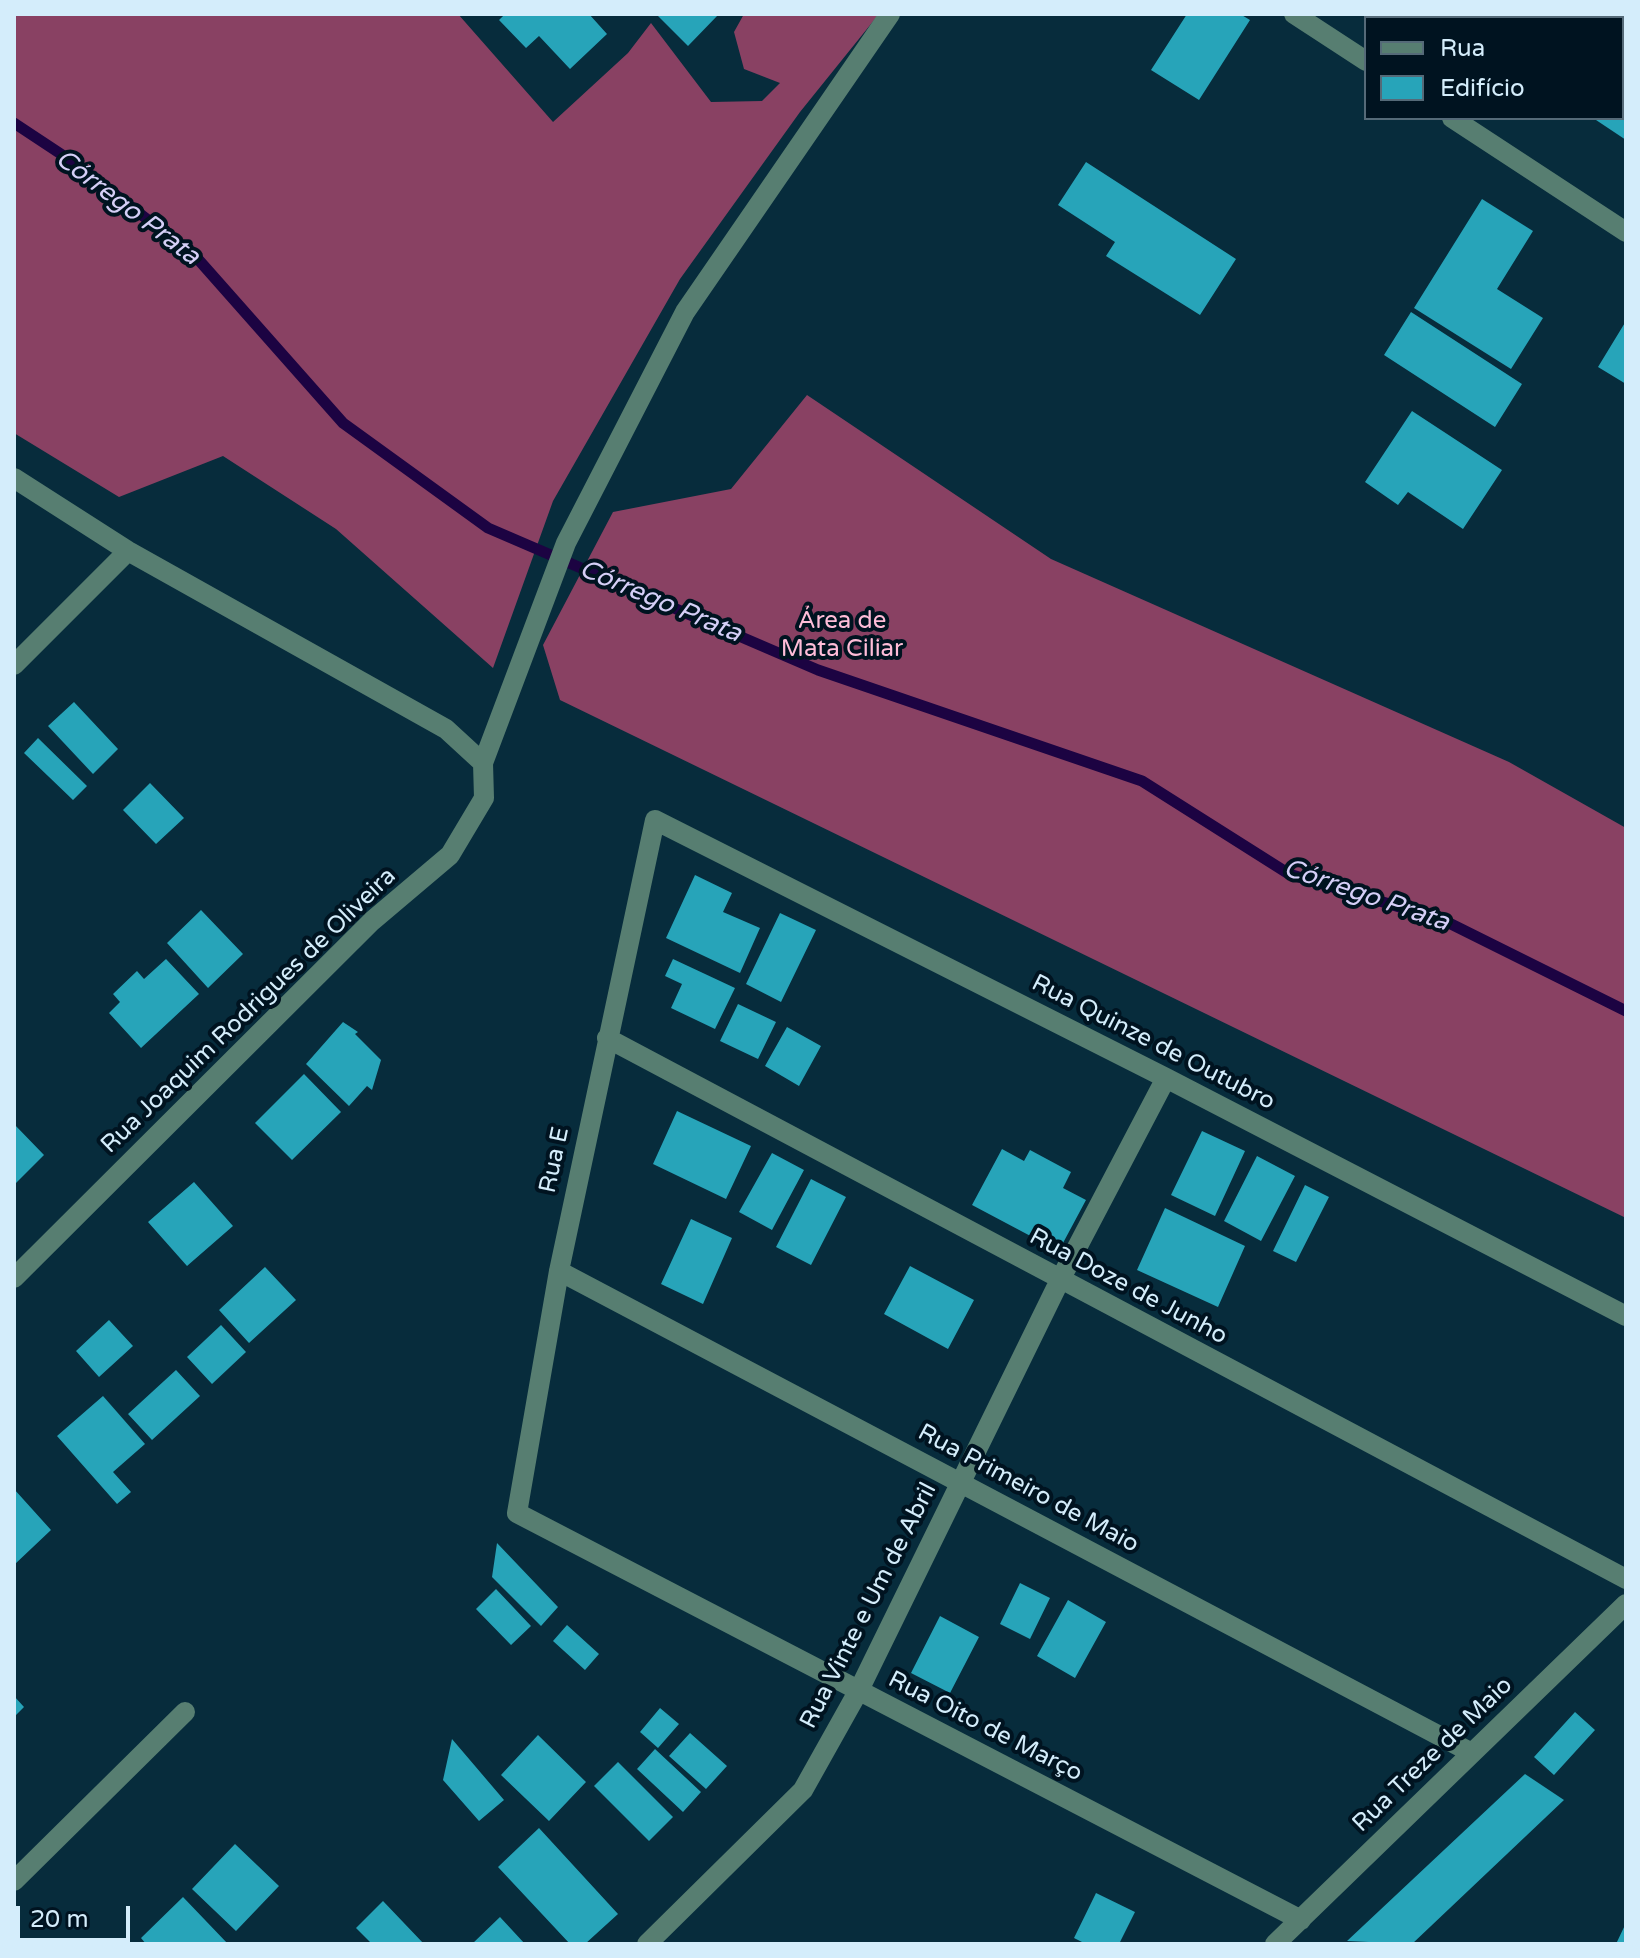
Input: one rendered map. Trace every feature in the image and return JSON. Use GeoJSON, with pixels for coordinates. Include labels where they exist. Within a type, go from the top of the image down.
{"type":"FeatureCollection","features":[{"type":"Feature","properties":{"kind":"street","name":"Rua Joaquim Rodrigues de Oliveira"},"geometry":{"type":"LineString","coordinates":[[14,1278],[372,921],[450,855],[484,798],[483,763],[566,543],[685,312],[890,14]]}},
{"type":"Feature","properties":{"kind":"street"},"geometry":{"type":"LineString","coordinates":[[1294,14],[1364,60]]}},
{"type":"Feature","properties":{"kind":"street"},"geometry":{"type":"LineString","coordinates":[[1455,120],[1626,232]]}},
{"type":"Feature","properties":{"kind":"street"},"geometry":{"type":"LineString","coordinates":[[14,478],[128,551],[446,729],[483,763]]}},
{"type":"Feature","properties":{"kind":"street"},"geometry":{"type":"LineString","coordinates":[[14,665],[128,551]]}},
{"type":"Feature","properties":{"kind":"street","name":"Rua E"},"geometry":{"type":"LineString","coordinates":[[517,1513],[559,1271],[655,820]]}},
{"type":"Feature","properties":{"kind":"street","name":"Rua Quinze de Outubro"},"geometry":{"type":"LineString","coordinates":[[655,820],[1166,1078],[1626,1316]]}},
{"type":"Feature","properties":{"kind":"street","name":"Rua Doze de Junho"},"geometry":{"type":"LineString","coordinates":[[607,1038],[1626,1579]]}},
{"type":"Feature","properties":{"kind":"street","name":"Rua Vinte e Um de Abril"},"geometry":{"type":"LineString","coordinates":[[647,1944],[803,1790],[859,1690],[1060,1280],[1166,1078]]}},
{"type":"Feature","properties":{"kind":"street","name":"Rua Primeiro de Maio"},"geometry":{"type":"LineString","coordinates":[[559,1271],[1472,1753]]}},
{"type":"Feature","properties":{"kind":"street","name":"Rua Oito de Março"},"geometry":{"type":"LineString","coordinates":[[517,1513],[1301,1920]]}},
{"type":"Feature","properties":{"kind":"street","name":"Rua Treze de Maio"},"geometry":{"type":"LineString","coordinates":[[1275,1944],[1626,1604]]}},
{"type":"Feature","properties":{"kind":"street"},"geometry":{"type":"LineString","coordinates":[[14,1881],[185,1712]]}},
{"type":"Feature","properties":{"kind":"green space"},"geometry":{"type":"Polygon","coordinates":[[[14,14],[458,14],[553,122],[628,53],[651,23],[711,102],[762,101],[780,83],[744,69],[734,32],[744,14],[879,14],[800,112],[680,279],[553,501],[493,668],[336,529],[223,456],[119,497],[14,433],[14,14]]]}},
{"type":"Feature","properties":{"kind":"green space","name":"Área de Mata Ciliar"},"geometry":{"type":"Polygon","coordinates":[[[807,395],[1051,559],[1509,762],[1626,828],[1626,1218],[560,700],[543,645],[613,512],[731,489],[807,395]]]}},
{"type":"Feature","properties":{"kind":"building"},"geometry":{"type":"Polygon","coordinates":[[[505,14],[589,14],[607,34],[570,69],[539,36],[526,48],[499,20],[505,14]]]}},
{"type":"Feature","properties":{"kind":"building"},"geometry":{"type":"Polygon","coordinates":[[[656,14],[719,14],[688,46],[656,14]]]}},
{"type":"Feature","properties":{"kind":"building"},"geometry":{"type":"Polygon","coordinates":[[[1187,14],[1240,14],[1250,20],[1199,100],[1151,70],[1187,14]]]}},
{"type":"Feature","properties":{"kind":"building"},"geometry":{"type":"Polygon","coordinates":[[[1477,14],[1507,14],[1506,16],[1477,14]]]}},
{"type":"Feature","properties":{"kind":"building"},"geometry":{"type":"Polygon","coordinates":[[[1626,14],[1626,140],[1596,120],[1624,120],[1624,16],[1598,16],[1626,14]]]}},
{"type":"Feature","properties":{"kind":"building"},"geometry":{"type":"Polygon","coordinates":[[[1086,162],[1236,259],[1200,315],[1106,256],[1115,242],[1058,205],[1086,162]]]}},
{"type":"Feature","properties":{"kind":"building"},"geometry":{"type":"Polygon","coordinates":[[[1482,199],[1533,231],[1497,289],[1543,318],[1511,369],[1414,308],[1482,199]]]}},
{"type":"Feature","properties":{"kind":"building"},"geometry":{"type":"Polygon","coordinates":[[[1411,312],[1522,384],[1495,427],[1384,355],[1411,312]]]}},
{"type":"Feature","properties":{"kind":"building"},"geometry":{"type":"Polygon","coordinates":[[[1626,321],[1626,384],[1598,367],[1626,321]]]}},
{"type":"Feature","properties":{"kind":"building"},"geometry":{"type":"Polygon","coordinates":[[[1412,411],[1502,470],[1463,529],[1408,492],[1398,505],[1365,482],[1412,411]]]}},
{"type":"Feature","properties":{"kind":"building"},"geometry":{"type":"Polygon","coordinates":[[[74,702],[118,749],[93,774],[48,726],[74,702]]]}},
{"type":"Feature","properties":{"kind":"building"},"geometry":{"type":"Polygon","coordinates":[[[38,738],[87,786],[73,800],[24,753],[38,738]]]}},
{"type":"Feature","properties":{"kind":"building"},"geometry":{"type":"Polygon","coordinates":[[[150,783],[184,818],[156,844],[123,810],[150,783]]]}},
{"type":"Feature","properties":{"kind":"building"},"geometry":{"type":"Polygon","coordinates":[[[695,875],[732,893],[723,912],[760,928],[740,973],[666,938],[695,875]]]}},
{"type":"Feature","properties":{"kind":"building"},"geometry":{"type":"Polygon","coordinates":[[[201,910],[243,954],[208,988],[167,943],[201,910]]]}},
{"type":"Feature","properties":{"kind":"building"},"geometry":{"type":"Polygon","coordinates":[[[780,913],[816,930],[781,1002],[746,984],[780,913]]]}},
{"type":"Feature","properties":{"kind":"building"},"geometry":{"type":"Polygon","coordinates":[[[166,959],[199,994],[141,1048],[109,1013],[120,1002],[113,994],[137,971],[144,979],[166,959]]]}},
{"type":"Feature","properties":{"kind":"building"},"geometry":{"type":"Polygon","coordinates":[[[673,959],[735,988],[715,1029],[671,1008],[682,984],[665,976],[673,959]]]}},
{"type":"Feature","properties":{"kind":"building"},"geometry":{"type":"Polygon","coordinates":[[[738,1004],[776,1022],[758,1059],[720,1041],[738,1004]]]}},
{"type":"Feature","properties":{"kind":"building"},"geometry":{"type":"Polygon","coordinates":[[[343,1022],[358,1032],[355,1034],[381,1060],[372,1090],[367,1086],[349,1106],[306,1064],[343,1022]]]}},
{"type":"Feature","properties":{"kind":"building"},"geometry":{"type":"Polygon","coordinates":[[[787,1027],[821,1046],[799,1086],[765,1066],[787,1027]]]}},
{"type":"Feature","properties":{"kind":"building"},"geometry":{"type":"Polygon","coordinates":[[[304,1074],[341,1112],[292,1160],[255,1123],[304,1074]]]}},
{"type":"Feature","properties":{"kind":"building"},"geometry":{"type":"Polygon","coordinates":[[[677,1111],[751,1146],[726,1199],[653,1164],[677,1111]]]}},
{"type":"Feature","properties":{"kind":"building"},"geometry":{"type":"Polygon","coordinates":[[[14,1124],[44,1155],[16,1183],[14,1181],[14,1124]]]}},
{"type":"Feature","properties":{"kind":"building"},"geometry":{"type":"Polygon","coordinates":[[[1202,1131],[1245,1151],[1215,1216],[1171,1195],[1202,1131]]]}},
{"type":"Feature","properties":{"kind":"building"},"geometry":{"type":"Polygon","coordinates":[[[1002,1149],[1024,1161],[1030,1150],[1071,1172],[1063,1188],[1086,1200],[1063,1243],[1042,1232],[1038,1240],[972,1205],[1002,1149]]]}},
{"type":"Feature","properties":{"kind":"building"},"geometry":{"type":"Polygon","coordinates":[[[772,1153],[804,1170],[772,1230],[739,1212],[772,1153]]]}},
{"type":"Feature","properties":{"kind":"building"},"geometry":{"type":"Polygon","coordinates":[[[1257,1156],[1295,1176],[1261,1241],[1224,1221],[1257,1156]]]}},
{"type":"Feature","properties":{"kind":"building"},"geometry":{"type":"Polygon","coordinates":[[[811,1179],[846,1197],[811,1265],[776,1247],[811,1179]]]}},
{"type":"Feature","properties":{"kind":"building"},"geometry":{"type":"Polygon","coordinates":[[[194,1182],[233,1226],[187,1266],[148,1222],[194,1182]]]}},
{"type":"Feature","properties":{"kind":"building"},"geometry":{"type":"Polygon","coordinates":[[[1305,1185],[1329,1197],[1296,1262],[1273,1251],[1305,1185]]]}},
{"type":"Feature","properties":{"kind":"building"},"geometry":{"type":"Polygon","coordinates":[[[1165,1208],[1245,1246],[1218,1307],[1137,1270],[1165,1208]]]}},
{"type":"Feature","properties":{"kind":"building"},"geometry":{"type":"Polygon","coordinates":[[[691,1219],[732,1238],[703,1304],[661,1284],[691,1219]]]}},
{"type":"Feature","properties":{"kind":"building"},"geometry":{"type":"Polygon","coordinates":[[[910,1266],[974,1300],[948,1349],[884,1314],[910,1266]]]}},
{"type":"Feature","properties":{"kind":"building"},"geometry":{"type":"Polygon","coordinates":[[[265,1267],[296,1300],[249,1343],[219,1310],[265,1267]]]}},
{"type":"Feature","properties":{"kind":"building"},"geometry":{"type":"Polygon","coordinates":[[[109,1320],[133,1346],[99,1377],[76,1351],[109,1320]]]}},
{"type":"Feature","properties":{"kind":"building"},"geometry":{"type":"Polygon","coordinates":[[[221,1325],[246,1352],[212,1384],[187,1357],[221,1325]]]}},
{"type":"Feature","properties":{"kind":"building"},"geometry":{"type":"Polygon","coordinates":[[[176,1370],[200,1396],[152,1440],[128,1414],[176,1370]]]}},
{"type":"Feature","properties":{"kind":"building"},"geometry":{"type":"Polygon","coordinates":[[[103,1396],[145,1444],[113,1472],[131,1492],[117,1504],[57,1436],[103,1396]]]}},
{"type":"Feature","properties":{"kind":"building"},"geometry":{"type":"Polygon","coordinates":[[[14,1489],[51,1530],[14,1565],[14,1489]]]}},
{"type":"Feature","properties":{"kind":"building"},"geometry":{"type":"Polygon","coordinates":[[[497,1543],[558,1607],[541,1626],[492,1577],[497,1543]]]}},
{"type":"Feature","properties":{"kind":"building"},"geometry":{"type":"Polygon","coordinates":[[[1020,1583],[1050,1598],[1030,1639],[1000,1624],[1020,1583]]]}},
{"type":"Feature","properties":{"kind":"building"},"geometry":{"type":"Polygon","coordinates":[[[496,1589],[531,1626],[511,1645],[476,1609],[496,1589]]]}},
{"type":"Feature","properties":{"kind":"building"},"geometry":{"type":"Polygon","coordinates":[[[1068,1600],[1106,1622],[1075,1678],[1037,1656],[1068,1600]]]}},
{"type":"Feature","properties":{"kind":"building"},"geometry":{"type":"Polygon","coordinates":[[[940,1616],[979,1637],[950,1693],[911,1673],[940,1616]]]}},
{"type":"Feature","properties":{"kind":"building"},"geometry":{"type":"Polygon","coordinates":[[[567,1625],[599,1654],[585,1670],[553,1641],[567,1625]]]}},
{"type":"Feature","properties":{"kind":"building"},"geometry":{"type":"Polygon","coordinates":[[[14,1696],[24,1707],[14,1717],[14,1696]]]}},
{"type":"Feature","properties":{"kind":"building"},"geometry":{"type":"Polygon","coordinates":[[[660,1708],[679,1724],[658,1748],[640,1732],[660,1708]]]}},
{"type":"Feature","properties":{"kind":"building"},"geometry":{"type":"Polygon","coordinates":[[[1575,1712],[1595,1730],[1554,1775],[1534,1757],[1575,1712]]]}},
{"type":"Feature","properties":{"kind":"building"},"geometry":{"type":"Polygon","coordinates":[[[690,1733],[727,1766],[706,1789],[669,1756],[690,1733]]]}},
{"type":"Feature","properties":{"kind":"building"},"geometry":{"type":"Polygon","coordinates":[[[538,1735],[586,1782],[549,1821],[501,1775],[538,1735]]]}},
{"type":"Feature","properties":{"kind":"building"},"geometry":{"type":"Polygon","coordinates":[[[452,1739],[504,1800],[479,1821],[443,1780],[452,1739]]]}},
{"type":"Feature","properties":{"kind":"building"},"geometry":{"type":"Polygon","coordinates":[[[655,1749],[701,1792],[683,1812],[637,1769],[655,1749]]]}},
{"type":"Feature","properties":{"kind":"building"},"geometry":{"type":"Polygon","coordinates":[[[618,1762],[673,1817],[649,1841],[594,1786],[618,1762]]]}},
{"type":"Feature","properties":{"kind":"building"},"geometry":{"type":"Polygon","coordinates":[[[1525,1774],[1564,1800],[1412,1944],[1347,1941],[1525,1774]]]}},
{"type":"Feature","properties":{"kind":"building"},"geometry":{"type":"Polygon","coordinates":[[[539,1828],[618,1914],[585,1944],[570,1944],[498,1867],[539,1828]]]}},
{"type":"Feature","properties":{"kind":"building"},"geometry":{"type":"Polygon","coordinates":[[[235,1844],[279,1886],[236,1931],[192,1889],[235,1844]]]}},
{"type":"Feature","properties":{"kind":"building"},"geometry":{"type":"Polygon","coordinates":[[[1096,1893],[1135,1912],[1119,1944],[1086,1944],[1074,1938],[1096,1893]]]}},
{"type":"Feature","properties":{"kind":"building"},"geometry":{"type":"Polygon","coordinates":[[[183,1897],[228,1944],[146,1944],[141,1938],[183,1897]]]}},
{"type":"Feature","properties":{"kind":"building"},"geometry":{"type":"Polygon","coordinates":[[[383,1901],[424,1944],[372,1944],[356,1928],[383,1901]]]}},
{"type":"Feature","properties":{"kind":"building"},"geometry":{"type":"Polygon","coordinates":[[[500,1917],[525,1944],[472,1944],[500,1917]]]}},
{"type":"Feature","properties":{"kind":"building"},"geometry":{"type":"Polygon","coordinates":[[[1626,1923],[1626,1944],[1616,1944],[1626,1923]]]}},
{"type":"Feature","properties":{"kind":"waterway","name":"Córrego Prata"},"geometry":{"type":"LineString","coordinates":[[14,123],[76,164],[197,258],[343,423],[488,528],[818,670],[1142,781],[1289,874],[1443,920],[1626,1011]]}}]}
